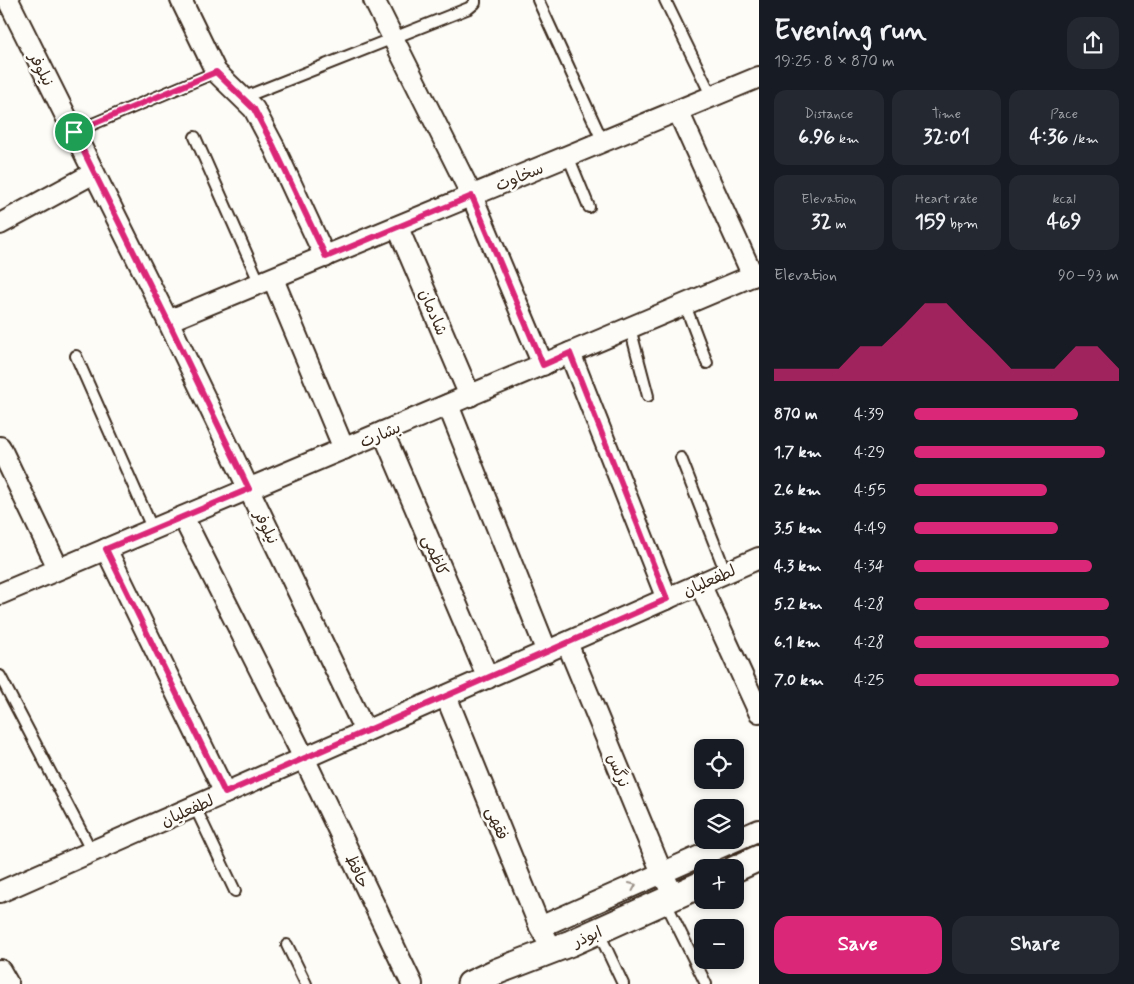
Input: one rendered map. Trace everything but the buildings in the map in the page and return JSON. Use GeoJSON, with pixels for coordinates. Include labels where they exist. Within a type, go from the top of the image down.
{"type":"FeatureCollection","features":[{"type":"Feature","properties":{"kind":"street","name":"نیلوفر"},"geometry":{"type":"LineString","coordinates":[[8,0],[168,321],[365,732]]}},
{"type":"Feature","properties":{"kind":"street"},"geometry":{"type":"LineString","coordinates":[[181,0],[216,72],[254,109],[326,257]]}},
{"type":"Feature","properties":{"kind":"street"},"geometry":{"type":"LineString","coordinates":[[374,0],[472,196],[543,365]]}},
{"type":"Feature","properties":{"kind":"street","name":"سخاوت"},"geometry":{"type":"LineString","coordinates":[[168,321],[398,228],[759,77]]}},
{"type":"Feature","properties":{"kind":"street"},"geometry":{"type":"LineString","coordinates":[[678,111],[756,275]]}},
{"type":"Feature","properties":{"kind":"street"},"geometry":{"type":"LineString","coordinates":[[0,224],[94,173]]}},
{"type":"Feature","properties":{"kind":"street","name":"شادمان"},"geometry":{"type":"LineString","coordinates":[[398,228],[470,396]]}},
{"type":"Feature","properties":{"kind":"street","name":"بشارت"},"geometry":{"type":"LineString","coordinates":[[0,594],[756,275]]}},
{"type":"Feature","properties":{"kind":"street"},"geometry":{"type":"LineString","coordinates":[[266,282],[344,449]]}},
{"type":"Feature","properties":{"kind":"street"},"geometry":{"type":"LineString","coordinates":[[570,353],[667,599]]}},
{"type":"Feature","properties":{"kind":"street"},"geometry":{"type":"LineString","coordinates":[[448,405],[547,652]]}},
{"type":"Feature","properties":{"kind":"street","name":"کاظمی"},"geometry":{"type":"LineString","coordinates":[[383,432],[488,678]]}},
{"type":"Feature","properties":{"kind":"street"},"geometry":{"type":"LineString","coordinates":[[0,447],[58,568]]}},
{"type":"Feature","properties":{"kind":"street","name":"حافظ"},"geometry":{"type":"LineString","coordinates":[[183,517],[304,758],[412,984]]}},
{"type":"Feature","properties":{"kind":"street"},"geometry":{"type":"LineString","coordinates":[[106,549],[225,793]]}},
{"type":"Feature","properties":{"kind":"street","name":"لطفعلیان"},"geometry":{"type":"LineString","coordinates":[[0,892],[759,558]]}},
{"type":"Feature","properties":{"kind":"street"},"geometry":{"type":"LineString","coordinates":[[700,584],[759,712]]}},
{"type":"Feature","properties":{"kind":"street","name":"نرگس"},"geometry":{"type":"LineString","coordinates":[[567,643],[662,873],[669,898]]}},
{"type":"Feature","properties":{"kind":"street","name":"فقهی"},"geometry":{"type":"LineString","coordinates":[[446,696],[540,927],[552,949]]}},
{"type":"Feature","properties":{"kind":"street","name":"ابوذر"},"geometry":{"type":"LineString","coordinates":[[540,927],[759,830]]}},
{"type":"Feature","properties":{"kind":"street"},"geometry":{"type":"LineString","coordinates":[[744,865],[759,858]]}},
{"type":"Feature","properties":{"kind":"street","name":"ابوذر"},"geometry":{"type":"LineString","coordinates":[[470,984],[501,977],[552,949],[571,943],[694,887]]}},
{"type":"Feature","properties":{"kind":"street"},"geometry":{"type":"LineString","coordinates":[[604,899],[607,927]]}},
{"type":"Feature","properties":{"kind":"street"},"geometry":{"type":"LineString","coordinates":[[0,970],[8,984]]}},
{"type":"Feature","properties":{"kind":"lane"},"geometry":{"type":"LineString","coordinates":[[242,98],[468,8],[475,3],[475,0]]}},
{"type":"Feature","properties":{"kind":"lane"},"geometry":{"type":"LineString","coordinates":[[538,0],[603,142]]}},
{"type":"Feature","properties":{"kind":"lane"},"geometry":{"type":"LineString","coordinates":[[665,0],[712,97]]}},
{"type":"Feature","properties":{"kind":"lane"},"geometry":{"type":"LineString","coordinates":[[74,132],[216,72]]}},
{"type":"Feature","properties":{"kind":"lane"},"geometry":{"type":"LineString","coordinates":[[195,137],[266,282]]}},
{"type":"Feature","properties":{"kind":"lane"},"geometry":{"type":"LineString","coordinates":[[568,156],[588,207]]}},
{"type":"Feature","properties":{"kind":"lane"},"geometry":{"type":"LineString","coordinates":[[685,305],[707,363]]}},
{"type":"Feature","properties":{"kind":"lane"},"geometry":{"type":"LineString","coordinates":[[630,328],[648,396]]}},
{"type":"Feature","properties":{"kind":"lane"},"geometry":{"type":"LineString","coordinates":[[76,356],[153,530]]}},
{"type":"Feature","properties":{"kind":"lane"},"geometry":{"type":"LineString","coordinates":[[681,458],[726,573]]}},
{"type":"Feature","properties":{"kind":"lane"},"geometry":{"type":"LineString","coordinates":[[0,676],[92,852]]}},
{"type":"Feature","properties":{"kind":"lane"},"geometry":{"type":"LineString","coordinates":[[195,806],[235,891]]}},
{"type":"Feature","properties":{"kind":"lane"},"geometry":{"type":"LineString","coordinates":[[669,898],[706,984]]}},
{"type":"Feature","properties":{"kind":"lane"},"geometry":{"type":"LineString","coordinates":[[607,927],[623,984]]}},
{"type":"Feature","properties":{"kind":"lane"},"geometry":{"type":"LineString","coordinates":[[287,945],[306,984]]}},
{"type":"Feature","properties":{"kind":"route"},"geometry":{"type":"LineString","coordinates":[[216,72],[254,109],[326,257],[472,196],[543,365],[570,353],[667,599],[225,793],[106,549],[249,489],[74,132],[216,72]]}}]}
